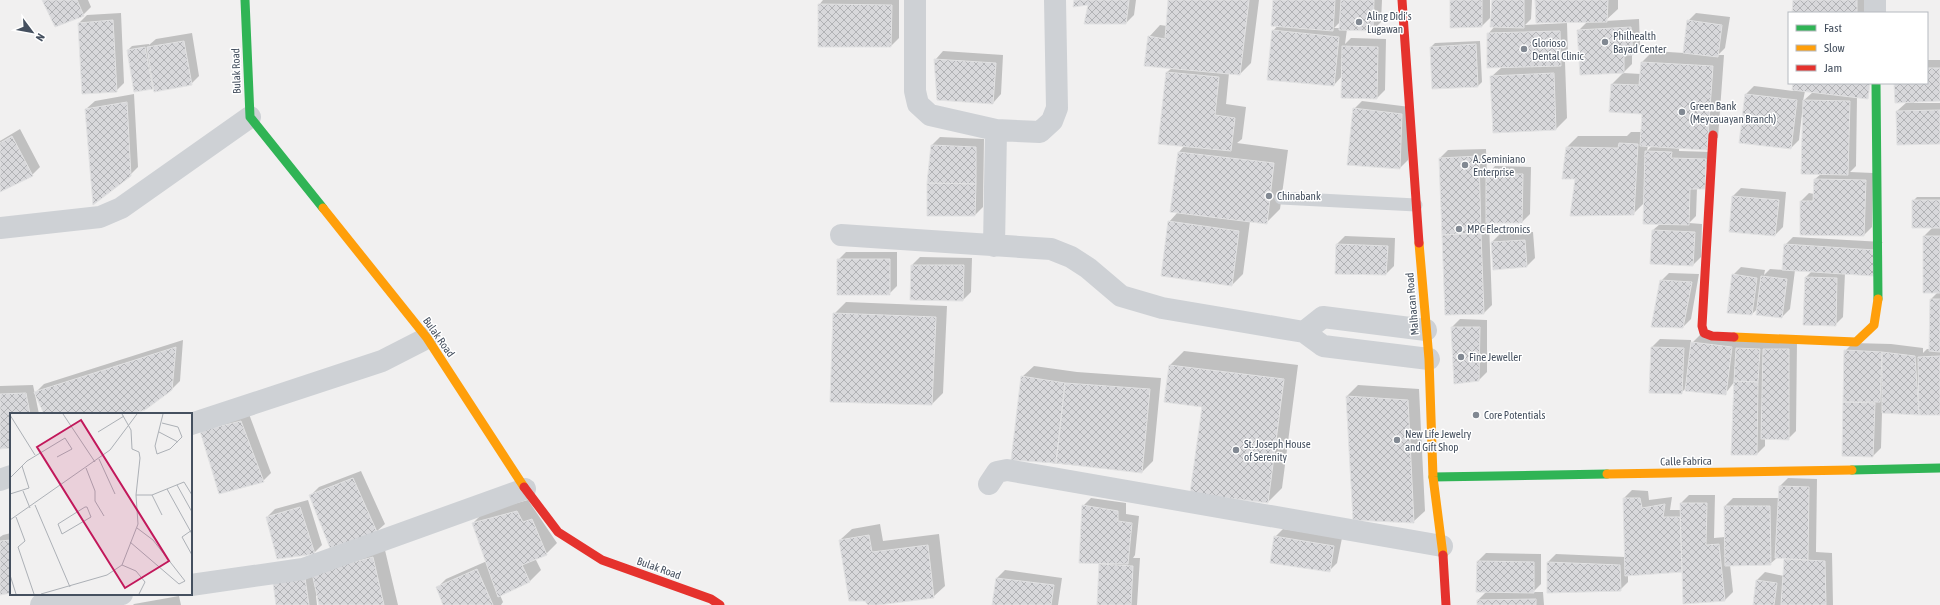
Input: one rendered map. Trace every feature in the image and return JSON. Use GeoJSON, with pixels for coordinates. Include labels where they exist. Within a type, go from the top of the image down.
{"type":"FeatureCollection","features":[{"type":"Feature","properties":{"kind":"street","name":"Bulak Road"},"geometry":{"type":"LineString","coordinates":[[245,0],[250,118],[427,338],[525,489],[558,532],[602,560],[711,600],[720,605]]}},
{"type":"Feature","properties":{"kind":"street"},"geometry":{"type":"LineString","coordinates":[[915,0],[915,92],[918,104],[930,115],[996,130],[1040,132],[1052,120],[1056,108],[1055,0]]}},
{"type":"Feature","properties":{"kind":"street","name":"Malhacan Road"},"geometry":{"type":"LineString","coordinates":[[1402,0],[1416,205],[1429,359],[1433,478],[1442,546],[1446,605]]}},
{"type":"Feature","properties":{"kind":"street"},"geometry":{"type":"LineString","coordinates":[[1875,0],[1875,12]]}},
{"type":"Feature","properties":{"kind":"street"},"geometry":{"type":"LineString","coordinates":[[1713,135],[1702,326],[1704,333],[1712,336],[1856,342],[1874,325],[1879,294],[1876,84]]}},
{"type":"Feature","properties":{"kind":"street"},"geometry":{"type":"LineString","coordinates":[[0,228],[100,217],[121,208],[250,118]]}},
{"type":"Feature","properties":{"kind":"street"},"geometry":{"type":"LineString","coordinates":[[994,246],[996,130]]}},
{"type":"Feature","properties":{"kind":"street"},"geometry":{"type":"LineString","coordinates":[[841,235],[1051,249],[1071,257],[1088,268],[1121,296],[1144,303],[1162,308],[1304,332],[1323,346],[1429,359]]}},
{"type":"Feature","properties":{"kind":"street"},"geometry":{"type":"LineString","coordinates":[[1304,332],[1323,317],[1426,330]]}},
{"type":"Feature","properties":{"kind":"street"},"geometry":{"type":"LineString","coordinates":[[192,424],[382,361],[427,338]]}},
{"type":"Feature","properties":{"kind":"street","name":"Calle Fabrica"},"geometry":{"type":"LineString","coordinates":[[1433,478],[1940,468]]}},
{"type":"Feature","properties":{"kind":"street"},"geometry":{"type":"LineString","coordinates":[[988,484],[997,472],[1007,470],[1442,546]]}},
{"type":"Feature","properties":{"kind":"street"},"geometry":{"type":"LineString","coordinates":[[0,480],[10,476]]}},
{"type":"Feature","properties":{"kind":"street"},"geometry":{"type":"LineString","coordinates":[[192,585],[303,569],[525,489]]}},
{"type":"Feature","properties":{"kind":"street"},"geometry":{"type":"LineString","coordinates":[[41,605],[115,595]]}},
{"type":"Feature","properties":{"kind":"lane"},"geometry":{"type":"LineString","coordinates":[[1280,198],[1416,205]]}},
{"type":"Feature","properties":{"kind":"building"},"geometry":{"type":"Polygon","coordinates":[[[42,0],[77,0],[84,16],[55,27],[42,0]]]}},
{"type":"Feature","properties":{"kind":"building"},"geometry":{"type":"Polygon","coordinates":[[[1074,0],[1129,0],[1126,24],[1084,24],[1088,5],[1073,7],[1074,0]]]}},
{"type":"Feature","properties":{"kind":"building"},"geometry":{"type":"Polygon","coordinates":[[[1168,0],[1249,0],[1240,75],[1144,66],[1148,36],[1165,39],[1168,0]]]}},
{"type":"Feature","properties":{"kind":"building"},"geometry":{"type":"Polygon","coordinates":[[[1273,0],[1335,0],[1333,31],[1271,26],[1273,0]]]}},
{"type":"Feature","properties":{"kind":"building"},"geometry":{"type":"Polygon","coordinates":[[[1341,0],[1374,0],[1373,31],[1339,30],[1341,0]]]}},
{"type":"Feature","properties":{"kind":"building"},"geometry":{"type":"Polygon","coordinates":[[[1450,0],[1482,0],[1482,27],[1450,28],[1450,0]]]}},
{"type":"Feature","properties":{"kind":"building"},"geometry":{"type":"Polygon","coordinates":[[[1492,0],[1524,0],[1524,28],[1490,27],[1492,0]]]}},
{"type":"Feature","properties":{"kind":"building"},"geometry":{"type":"Polygon","coordinates":[[[1535,0],[1608,0],[1607,22],[1536,23],[1535,0]]]}},
{"type":"Feature","properties":{"kind":"building"},"geometry":{"type":"Polygon","coordinates":[[[1793,0],[1857,0],[1857,12],[1792,12],[1793,0]]]}},
{"type":"Feature","properties":{"kind":"building"},"geometry":{"type":"Polygon","coordinates":[[[818,4],[892,5],[891,47],[818,47],[818,4]]]}},
{"type":"Feature","properties":{"kind":"building"},"geometry":{"type":"Polygon","coordinates":[[[113,20],[117,92],[82,94],[78,23],[113,20]]]}},
{"type":"Feature","properties":{"kind":"building"},"geometry":{"type":"Polygon","coordinates":[[[1687,20],[1722,25],[1718,57],[1683,53],[1687,20]]]}},
{"type":"Feature","properties":{"kind":"building","name":"Philhealth Bayad Center"},"geometry":{"type":"Polygon","coordinates":[[[1631,27],[1633,55],[1624,55],[1624,73],[1580,75],[1577,30],[1631,27]]]}},
{"type":"Feature","properties":{"kind":"building"},"geometry":{"type":"Polygon","coordinates":[[[1272,30],[1339,37],[1334,86],[1267,80],[1272,30]]]}},
{"type":"Feature","properties":{"kind":"building","name":"Glorioso Dental Clinic"},"geometry":{"type":"Polygon","coordinates":[[[1560,31],[1561,66],[1487,68],[1487,33],[1560,31]]]}},
{"type":"Feature","properties":{"kind":"building"},"geometry":{"type":"Polygon","coordinates":[[[184,41],[192,85],[154,92],[147,47],[184,41]]]}},
{"type":"Feature","properties":{"kind":"building"},"geometry":{"type":"Polygon","coordinates":[[[1476,44],[1478,87],[1432,89],[1430,47],[1476,44]]]}},
{"type":"Feature","properties":{"kind":"building"},"geometry":{"type":"Polygon","coordinates":[[[1342,46],[1378,47],[1377,99],[1341,98],[1342,46]]]}},
{"type":"Feature","properties":{"kind":"building"},"geometry":{"type":"Polygon","coordinates":[[[145,47],[153,89],[134,92],[127,50],[145,47]]]}},
{"type":"Feature","properties":{"kind":"building"},"geometry":{"type":"Polygon","coordinates":[[[934,59],[996,63],[993,104],[937,100],[934,59]]]}},
{"type":"Feature","properties":{"kind":"building"},"geometry":{"type":"Polygon","coordinates":[[[1641,62],[1713,66],[1707,150],[1640,146],[1642,114],[1609,112],[1611,84],[1639,85],[1641,62]]]}},
{"type":"Feature","properties":{"kind":"building"},"geometry":{"type":"Polygon","coordinates":[[[1928,68],[1940,68],[1940,101],[1895,103],[1894,84],[1928,84],[1928,68]]]}},
{"type":"Feature","properties":{"kind":"building"},"geometry":{"type":"Polygon","coordinates":[[[1166,72],[1219,77],[1215,115],[1235,118],[1231,151],[1158,144],[1166,72]]]}},
{"type":"Feature","properties":{"kind":"building"},"geometry":{"type":"Polygon","coordinates":[[[1554,73],[1556,130],[1493,133],[1490,76],[1554,73]]]}},
{"type":"Feature","properties":{"kind":"building"},"geometry":{"type":"Polygon","coordinates":[[[1793,84],[1870,84],[1868,99],[1792,90],[1793,84]]]}},
{"type":"Feature","properties":{"kind":"building"},"geometry":{"type":"Polygon","coordinates":[[[1745,94],[1797,100],[1791,149],[1739,143],[1745,94]]]}},
{"type":"Feature","properties":{"kind":"building"},"geometry":{"type":"Polygon","coordinates":[[[1803,100],[1850,101],[1848,175],[1801,174],[1803,100]]]}},
{"type":"Feature","properties":{"kind":"building"},"geometry":{"type":"Polygon","coordinates":[[[127,102],[131,176],[93,205],[85,109],[127,102]]]}},
{"type":"Feature","properties":{"kind":"building"},"geometry":{"type":"Polygon","coordinates":[[[1353,108],[1402,114],[1400,169],[1347,165],[1353,108]]]}},
{"type":"Feature","properties":{"kind":"building"},"geometry":{"type":"Polygon","coordinates":[[[1940,110],[1940,144],[1897,145],[1896,111],[1940,110]]]}},
{"type":"Feature","properties":{"kind":"building"},"geometry":{"type":"Polygon","coordinates":[[[12,136],[33,176],[0,192],[0,143],[12,136]]]}},
{"type":"Feature","properties":{"kind":"building"},"geometry":{"type":"Polygon","coordinates":[[[1619,143],[1638,144],[1634,215],[1570,216],[1575,179],[1562,179],[1566,147],[1618,148],[1619,143]]]}},
{"type":"Feature","properties":{"kind":"building"},"geometry":{"type":"Polygon","coordinates":[[[931,145],[976,147],[976,184],[927,183],[931,145]]]}},
{"type":"Feature","properties":{"kind":"building"},"geometry":{"type":"Polygon","coordinates":[[[1645,151],[1672,152],[1671,158],[1706,159],[1705,189],[1690,189],[1689,225],[1643,224],[1645,151]]]}},
{"type":"Feature","properties":{"kind":"building"},"geometry":{"type":"Polygon","coordinates":[[[1178,152],[1274,163],[1267,224],[1170,212],[1178,152]]]}},
{"type":"Feature","properties":{"kind":"building"},"geometry":{"type":"Polygon","coordinates":[[[1479,156],[1481,233],[1442,235],[1439,158],[1479,156]]]}},
{"type":"Feature","properties":{"kind":"building"},"geometry":{"type":"Polygon","coordinates":[[[1486,174],[1523,174],[1522,223],[1486,223],[1486,174]]]}},
{"type":"Feature","properties":{"kind":"building"},"geometry":{"type":"Polygon","coordinates":[[[1814,179],[1866,180],[1864,236],[1800,235],[1800,201],[1813,201],[1814,179]]]}},
{"type":"Feature","properties":{"kind":"building"},"geometry":{"type":"Polygon","coordinates":[[[927,183],[976,184],[975,216],[927,216],[927,183]]]}},
{"type":"Feature","properties":{"kind":"building"},"geometry":{"type":"Polygon","coordinates":[[[1732,196],[1779,200],[1775,236],[1729,232],[1732,196]]]}},
{"type":"Feature","properties":{"kind":"building"},"geometry":{"type":"Polygon","coordinates":[[[1912,200],[1940,200],[1940,228],[1912,228],[1912,200]]]}},
{"type":"Feature","properties":{"kind":"building"},"geometry":{"type":"Polygon","coordinates":[[[1168,221],[1239,231],[1232,286],[1161,276],[1168,221]]]}},
{"type":"Feature","properties":{"kind":"building"},"geometry":{"type":"Polygon","coordinates":[[[1652,230],[1695,232],[1693,266],[1650,264],[1652,230]]]}},
{"type":"Feature","properties":{"kind":"building"},"geometry":{"type":"Polygon","coordinates":[[[1481,233],[1484,314],[1445,315],[1442,235],[1481,233]]]}},
{"type":"Feature","properties":{"kind":"building"},"geometry":{"type":"Polygon","coordinates":[[[1923,236],[1940,236],[1940,293],[1923,293],[1923,236]]]}},
{"type":"Feature","properties":{"kind":"building"},"geometry":{"type":"Polygon","coordinates":[[[1525,240],[1527,267],[1493,270],[1491,242],[1525,240]]]}},
{"type":"Feature","properties":{"kind":"building"},"geometry":{"type":"Polygon","coordinates":[[[1336,244],[1388,246],[1386,275],[1335,274],[1336,244]]]}},
{"type":"Feature","properties":{"kind":"building"},"geometry":{"type":"Polygon","coordinates":[[[1784,244],[1875,250],[1874,276],[1782,270],[1784,244]]]}},
{"type":"Feature","properties":{"kind":"building"},"geometry":{"type":"Polygon","coordinates":[[[837,259],[890,259],[890,295],[837,295],[837,259]]]}},
{"type":"Feature","properties":{"kind":"building"},"geometry":{"type":"Polygon","coordinates":[[[911,265],[964,265],[963,301],[910,300],[911,265]]]}},
{"type":"Feature","properties":{"kind":"building"},"geometry":{"type":"Polygon","coordinates":[[[1732,274],[1757,278],[1752,315],[1727,313],[1732,274]]]}},
{"type":"Feature","properties":{"kind":"building"},"geometry":{"type":"Polygon","coordinates":[[[1761,276],[1787,279],[1782,318],[1756,315],[1761,276]]]}},
{"type":"Feature","properties":{"kind":"building"},"geometry":{"type":"Polygon","coordinates":[[[1805,277],[1837,278],[1836,326],[1803,325],[1805,277]]]}},
{"type":"Feature","properties":{"kind":"building"},"geometry":{"type":"Polygon","coordinates":[[[1660,280],[1692,282],[1683,328],[1651,327],[1660,280]]]}},
{"type":"Feature","properties":{"kind":"building"},"geometry":{"type":"Polygon","coordinates":[[[1930,299],[1940,299],[1940,352],[1929,351],[1930,299]]]}},
{"type":"Feature","properties":{"kind":"building"},"geometry":{"type":"Polygon","coordinates":[[[833,313],[936,317],[932,405],[830,402],[833,313]]]}},
{"type":"Feature","properties":{"kind":"building"},"geometry":{"type":"Polygon","coordinates":[[[1451,327],[1480,327],[1479,381],[1454,384],[1451,327]]]}},
{"type":"Feature","properties":{"kind":"building"},"geometry":{"type":"Polygon","coordinates":[[[1691,342],[1732,347],[1726,395],[1685,391],[1691,342]]]}},
{"type":"Feature","properties":{"kind":"building"},"geometry":{"type":"Polygon","coordinates":[[[176,347],[172,390],[145,410],[134,413],[44,413],[34,392],[176,347]]]}},
{"type":"Feature","properties":{"kind":"building"},"geometry":{"type":"Polygon","coordinates":[[[1651,347],[1684,348],[1682,394],[1649,393],[1651,347]]]}},
{"type":"Feature","properties":{"kind":"building"},"geometry":{"type":"Polygon","coordinates":[[[1736,348],[1760,349],[1758,382],[1734,381],[1736,348]]]}},
{"type":"Feature","properties":{"kind":"building"},"geometry":{"type":"Polygon","coordinates":[[[1763,349],[1789,349],[1789,440],[1761,439],[1763,349]]]}},
{"type":"Feature","properties":{"kind":"building"},"geometry":{"type":"Polygon","coordinates":[[[1844,350],[1882,352],[1880,402],[1843,402],[1844,350]]]}},
{"type":"Feature","properties":{"kind":"building"},"geometry":{"type":"Polygon","coordinates":[[[1882,352],[1915,356],[1919,415],[1882,413],[1882,352]]]}},
{"type":"Feature","properties":{"kind":"building"},"geometry":{"type":"Polygon","coordinates":[[[1940,356],[1940,415],[1919,415],[1918,357],[1940,356]]]}},
{"type":"Feature","properties":{"kind":"building","name":"St. Joseph House of Serenity"},"geometry":{"type":"Polygon","coordinates":[[[1169,365],[1284,379],[1268,503],[1190,493],[1202,407],[1164,402],[1169,365]]]}},
{"type":"Feature","properties":{"kind":"building"},"geometry":{"type":"Polygon","coordinates":[[[1021,376],[1065,383],[1056,463],[1011,460],[1021,376]]]}},
{"type":"Feature","properties":{"kind":"building"},"geometry":{"type":"Polygon","coordinates":[[[1734,381],[1758,382],[1757,455],[1731,455],[1734,381]]]}},
{"type":"Feature","properties":{"kind":"building"},"geometry":{"type":"Polygon","coordinates":[[[1065,383],[1150,389],[1142,473],[1056,463],[1065,383]]]}},
{"type":"Feature","properties":{"kind":"building"},"geometry":{"type":"Polygon","coordinates":[[[26,393],[30,413],[10,413],[10,448],[0,449],[0,394],[26,393]]]}},
{"type":"Feature","properties":{"kind":"building"},"geometry":{"type":"Polygon","coordinates":[[[1346,396],[1408,400],[1414,523],[1353,520],[1346,396]]]}},
{"type":"Feature","properties":{"kind":"building"},"geometry":{"type":"Polygon","coordinates":[[[1843,402],[1875,403],[1873,457],[1842,456],[1843,402]]]}},
{"type":"Feature","properties":{"kind":"building"},"geometry":{"type":"Polygon","coordinates":[[[241,421],[264,482],[219,494],[200,431],[241,421]]]}},
{"type":"Feature","properties":{"kind":"building"},"geometry":{"type":"Polygon","coordinates":[[[353,478],[377,532],[330,548],[309,495],[353,478]]]}},
{"type":"Feature","properties":{"kind":"building"},"geometry":{"type":"Polygon","coordinates":[[[1779,486],[1809,487],[1808,560],[1775,558],[1779,486]]]}},
{"type":"Feature","properties":{"kind":"building"},"geometry":{"type":"Polygon","coordinates":[[[1623,498],[1640,498],[1642,508],[1665,504],[1663,517],[1680,517],[1682,572],[1625,576],[1623,498]]]}},
{"type":"Feature","properties":{"kind":"building"},"geometry":{"type":"Polygon","coordinates":[[[1680,503],[1707,503],[1706,545],[1719,544],[1725,601],[1683,604],[1680,503]]]}},
{"type":"Feature","properties":{"kind":"building"},"geometry":{"type":"Polygon","coordinates":[[[1082,505],[1118,511],[1118,521],[1132,523],[1128,564],[1079,563],[1082,505]]]}},
{"type":"Feature","properties":{"kind":"building"},"geometry":{"type":"Polygon","coordinates":[[[1724,506],[1770,506],[1771,565],[1725,566],[1724,506]]]}},
{"type":"Feature","properties":{"kind":"building"},"geometry":{"type":"Polygon","coordinates":[[[300,507],[315,554],[277,559],[266,517],[300,507]]]}},
{"type":"Feature","properties":{"kind":"building"},"geometry":{"type":"Polygon","coordinates":[[[517,511],[523,522],[532,519],[547,555],[522,565],[530,582],[498,597],[472,523],[517,511]]]}},
{"type":"Feature","properties":{"kind":"building"},"geometry":{"type":"Polygon","coordinates":[[[869,535],[872,552],[928,545],[934,598],[878,605],[868,605],[865,601],[849,601],[839,540],[869,535]]]}},
{"type":"Feature","properties":{"kind":"building"},"geometry":{"type":"Polygon","coordinates":[[[1274,536],[1334,546],[1330,572],[1270,563],[1274,536]]]}},
{"type":"Feature","properties":{"kind":"building"},"geometry":{"type":"Polygon","coordinates":[[[10,540],[10,593],[0,595],[0,541],[10,540]]]}},
{"type":"Feature","properties":{"kind":"building"},"geometry":{"type":"Polygon","coordinates":[[[373,557],[384,605],[319,605],[312,573],[373,557]]]}},
{"type":"Feature","properties":{"kind":"building"},"geometry":{"type":"Polygon","coordinates":[[[1784,559],[1825,561],[1826,605],[1781,605],[1784,559]]]}},
{"type":"Feature","properties":{"kind":"building"},"geometry":{"type":"Polygon","coordinates":[[[1477,561],[1534,562],[1534,593],[1476,592],[1477,561]]]}},
{"type":"Feature","properties":{"kind":"building"},"geometry":{"type":"Polygon","coordinates":[[[1547,562],[1620,565],[1621,591],[1547,593],[1547,562]]]}},
{"type":"Feature","properties":{"kind":"building"},"geometry":{"type":"Polygon","coordinates":[[[1099,564],[1133,566],[1131,605],[1097,605],[1099,564]]]}},
{"type":"Feature","properties":{"kind":"building"},"geometry":{"type":"Polygon","coordinates":[[[477,569],[493,605],[443,605],[436,587],[477,569]]]}},
{"type":"Feature","properties":{"kind":"building"},"geometry":{"type":"Polygon","coordinates":[[[305,578],[309,605],[276,605],[273,583],[305,578]]]}},
{"type":"Feature","properties":{"kind":"building"},"geometry":{"type":"Polygon","coordinates":[[[996,578],[1054,585],[1051,605],[992,605],[996,578]]]}},
{"type":"Feature","properties":{"kind":"building"},"geometry":{"type":"Polygon","coordinates":[[[1756,580],[1777,583],[1774,605],[1753,605],[1756,580]]]}},
{"type":"Feature","properties":{"kind":"building"},"geometry":{"type":"Polygon","coordinates":[[[1536,599],[1536,605],[1477,605],[1477,600],[1536,599]]]}},
{"type":"Feature","properties":{"kind":"traffic: fast"},"geometry":{"type":"LineString","coordinates":[[245,0],[250,117],[323,208]]}},
{"type":"Feature","properties":{"kind":"traffic: fast"},"geometry":{"type":"LineString","coordinates":[[1876,84],[1878,299]]}},
{"type":"Feature","properties":{"kind":"traffic: fast"},"geometry":{"type":"LineString","coordinates":[[1852,470],[1940,468]]}},
{"type":"Feature","properties":{"kind":"traffic: fast"},"geometry":{"type":"LineString","coordinates":[[1433,477],[1607,474]]}},
{"type":"Feature","properties":{"kind":"traffic: slow"},"geometry":{"type":"LineString","coordinates":[[323,208],[427,338],[524,487]]}},
{"type":"Feature","properties":{"kind":"traffic: slow"},"geometry":{"type":"LineString","coordinates":[[1419,243],[1429,359],[1433,477],[1443,555]]}},
{"type":"Feature","properties":{"kind":"traffic: slow"},"geometry":{"type":"LineString","coordinates":[[1734,337],[1856,342],[1874,325],[1878,299]]}},
{"type":"Feature","properties":{"kind":"traffic: slow"},"geometry":{"type":"LineString","coordinates":[[1607,474],[1852,470]]}},
{"type":"Feature","properties":{"kind":"traffic: jam"},"geometry":{"type":"LineString","coordinates":[[1402,0],[1419,243]]}},
{"type":"Feature","properties":{"kind":"traffic: jam"},"geometry":{"type":"LineString","coordinates":[[1713,135],[1702,326],[1704,333],[1712,336],[1734,337]]}},
{"type":"Feature","properties":{"kind":"traffic: jam"},"geometry":{"type":"LineString","coordinates":[[524,487],[558,532],[602,560],[711,599],[720,605]]}},
{"type":"Feature","properties":{"kind":"traffic: jam"},"geometry":{"type":"LineString","coordinates":[[1443,555],[1446,605]]}},
{"type":"Feature","properties":{"kind":"place","name":"Aling Didi's Lugawan"},"geometry":{"type":"Point","coordinates":[1359,22]}},
{"type":"Feature","properties":{"kind":"place","name":"Philhealth Bayad Center"},"geometry":{"type":"Point","coordinates":[1605,42]}},
{"type":"Feature","properties":{"kind":"place","name":"Glorioso Dental Clinic"},"geometry":{"type":"Point","coordinates":[1524,49]}},
{"type":"Feature","properties":{"kind":"place","name":"Green Bank (Meycauayan Branch)"},"geometry":{"type":"Point","coordinates":[1682,112]}},
{"type":"Feature","properties":{"kind":"place","name":"A. Seminiano Enterprise"},"geometry":{"type":"Point","coordinates":[1465,165]}},
{"type":"Feature","properties":{"kind":"place","name":"Chinabank"},"geometry":{"type":"Point","coordinates":[1269,196]}},
{"type":"Feature","properties":{"kind":"place","name":"MPC Electronics"},"geometry":{"type":"Point","coordinates":[1459,229]}},
{"type":"Feature","properties":{"kind":"place","name":"Fine Jeweller"},"geometry":{"type":"Point","coordinates":[1461,357]}},
{"type":"Feature","properties":{"kind":"place","name":"Core Potentials"},"geometry":{"type":"Point","coordinates":[1476,415]}},
{"type":"Feature","properties":{"kind":"place","name":"New Life Jewelry and Gift Shop"},"geometry":{"type":"Point","coordinates":[1397,440]}},
{"type":"Feature","properties":{"kind":"place","name":"St. Joseph House of Serenity"},"geometry":{"type":"Point","coordinates":[1236,450]}}]}
